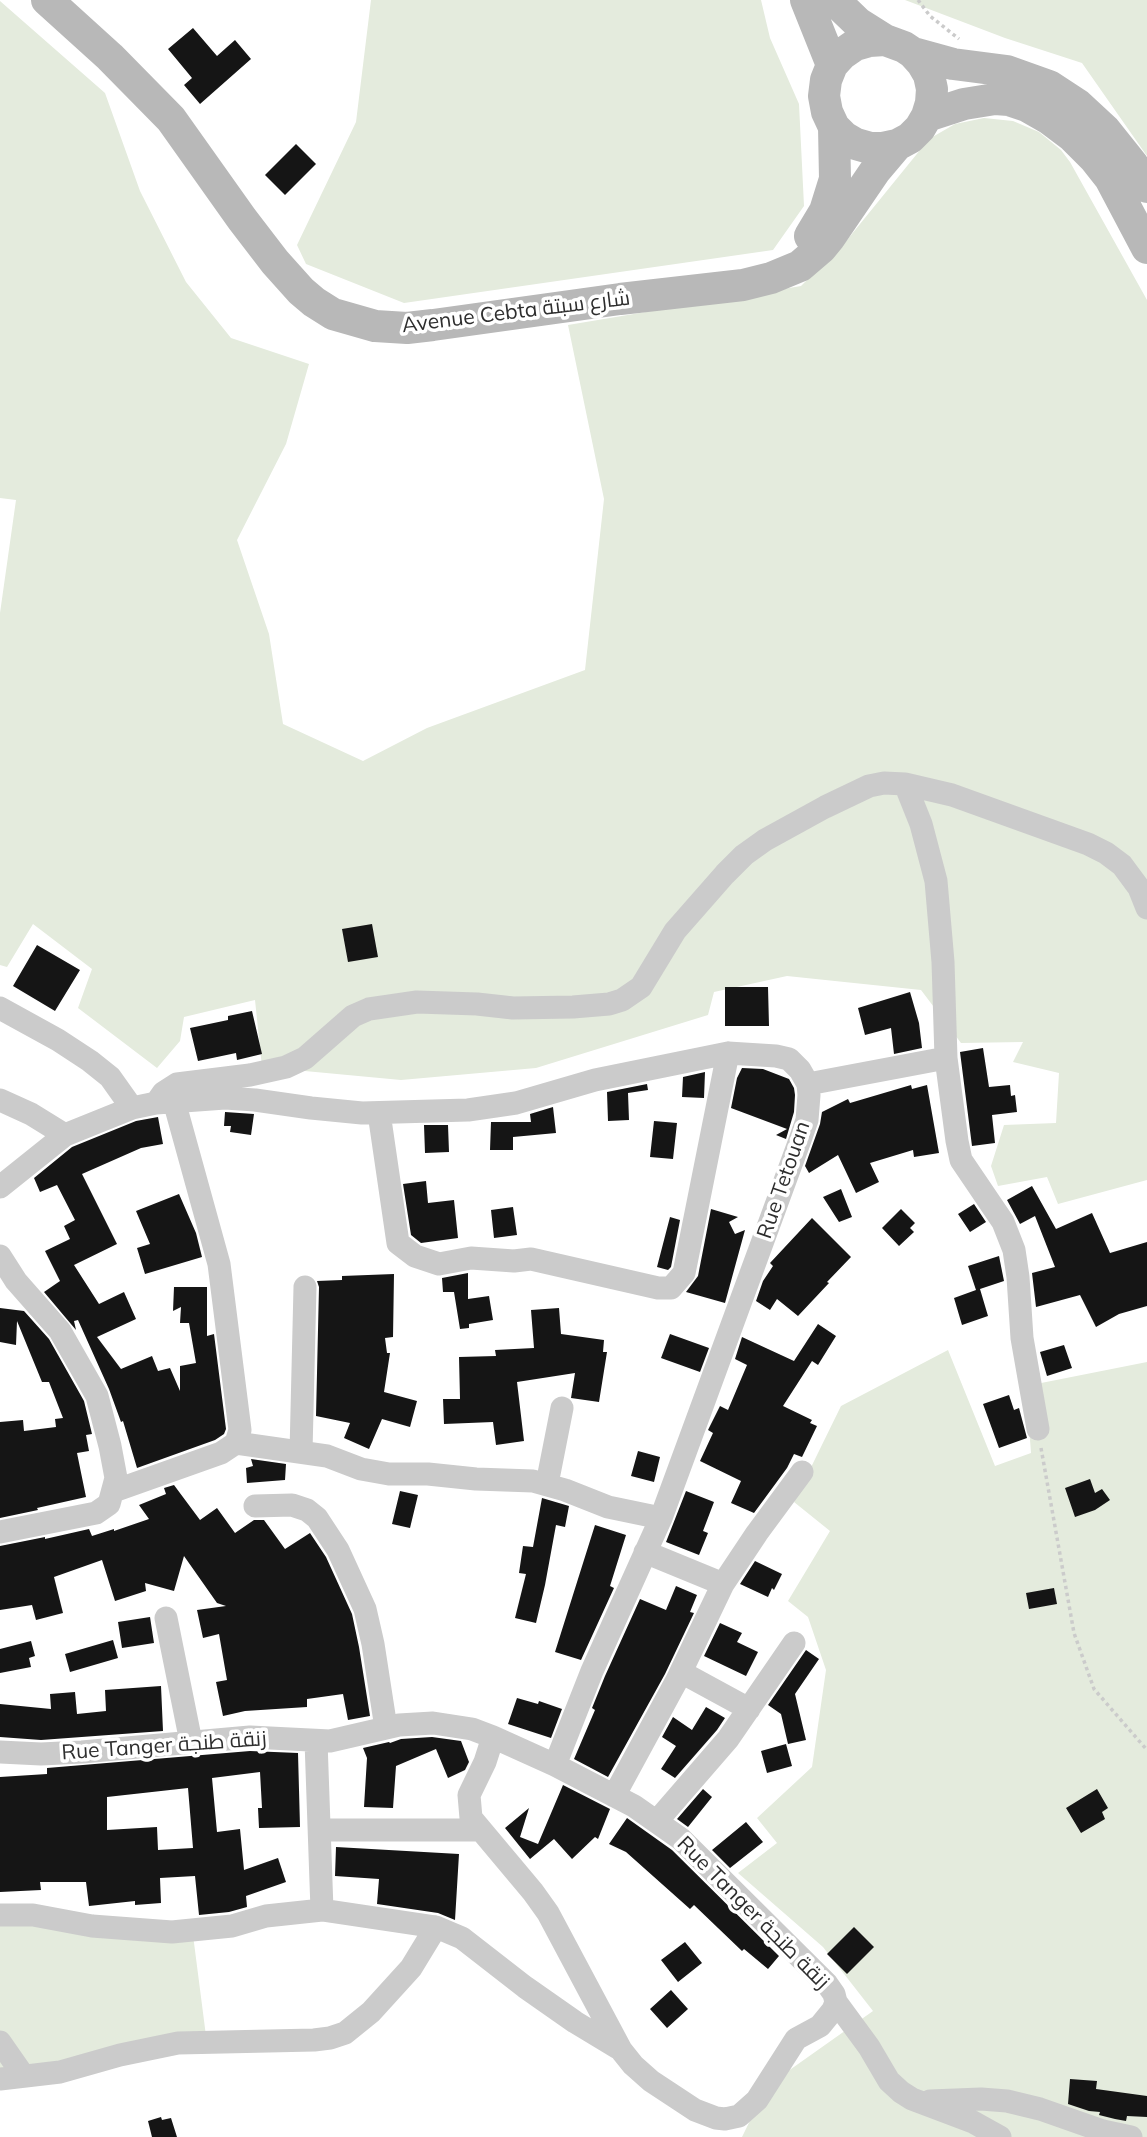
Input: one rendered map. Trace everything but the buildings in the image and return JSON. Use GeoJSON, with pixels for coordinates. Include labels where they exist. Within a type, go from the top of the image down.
{"type":"FeatureCollection","features":[{"type":"Feature","properties":{"kind":"street","name":"Avenue Cebta شارع سبتة"},"geometry":{"type":"LineString","coordinates":[[47,0],[110,57],[171,119],[242,219],[300,290],[326,310],[365,325],[388,328],[433,326],[620,299],[743,285],[771,278],[800,266],[821,248],[875,171],[897,145]]}},
{"type":"Feature","properties":{"kind":"street"},"geometry":{"type":"LineString","coordinates":[[806,0],[832,65]]}},
{"type":"Feature","properties":{"kind":"street"},"geometry":{"type":"LineString","coordinates":[[834,0],[858,23],[899,47],[922,63],[929,75],[932,89],[927,116],[915,133],[897,145],[870,148],[844,137],[834,127],[827,112],[824,96],[826,80],[832,65],[842,54],[855,45],[869,41],[899,47],[953,64],[1007,71],[1049,86],[1078,105],[1105,130],[1147,187]]}},
{"type":"Feature","properties":{"kind":"street"},"geometry":{"type":"LineString","coordinates":[[927,116],[964,104],[995,99],[1027,106],[1048,118],[1079,144],[1110,178],[1147,248]]}},
{"type":"Feature","properties":{"kind":"street"},"geometry":{"type":"LineString","coordinates":[[790,271],[825,211],[833,190],[836,168],[834,127]]}},
{"type":"Feature","properties":{"kind":"street"},"geometry":{"type":"LineString","coordinates":[[236,1443],[240,1424],[219,1264],[163,1093],[177,1084],[243,1076],[286,1067],[305,1058],[353,1016],[369,1009],[417,1002],[513,1008],[573,1007],[622,1000],[641,987],[675,931],[744,855],[765,840],[849,794],[884,783],[905,783],[952,795],[1106,853],[1122,865],[1134,880],[1147,908]]}},
{"type":"Feature","properties":{"kind":"street"},"geometry":{"type":"LineString","coordinates":[[905,783],[921,824],[936,881],[943,962],[946,1058],[957,1141],[961,1160],[1003,1222],[1014,1250],[1022,1338],[1038,1429]]}},
{"type":"Feature","properties":{"kind":"street"},"geometry":{"type":"LineString","coordinates":[[0,1008],[90,1061],[110,1077],[132,1108]]}},
{"type":"Feature","properties":{"kind":"street"},"geometry":{"type":"LineString","coordinates":[[0,1187],[65,1135],[132,1108],[165,1102],[225,1098],[322,1110],[379,1113],[496,1107],[595,1080],[728,1053],[768,1054],[789,1059],[800,1070],[808,1084],[946,1058]]}},
{"type":"Feature","properties":{"kind":"street"},"geometry":{"type":"LineString","coordinates":[[379,1113],[398,1243],[415,1256],[439,1264],[471,1258],[514,1261],[531,1259],[658,1288],[671,1288],[684,1273],[728,1053]]}},
{"type":"Feature","properties":{"kind":"street","name":"Rue Tetouan"},"geometry":{"type":"LineString","coordinates":[[555,1765],[592,1671],[661,1518],[803,1130],[809,1105],[808,1084]]}},
{"type":"Feature","properties":{"kind":"street"},"geometry":{"type":"LineString","coordinates":[[0,1100],[31,1114],[65,1135]]}},
{"type":"Feature","properties":{"kind":"street"},"geometry":{"type":"LineString","coordinates":[[0,1256],[16,1281],[60,1332],[97,1396],[114,1481],[107,1506],[96,1513],[0,1532]]}},
{"type":"Feature","properties":{"kind":"street"},"geometry":{"type":"LineString","coordinates":[[302,1452],[305,1287]]}},
{"type":"Feature","properties":{"kind":"street"},"geometry":{"type":"LineString","coordinates":[[547,1484],[562,1408]]}},
{"type":"Feature","properties":{"kind":"street"},"geometry":{"type":"LineString","coordinates":[[114,1481],[221,1453],[236,1443],[327,1456],[361,1469],[388,1474],[428,1474],[547,1484],[608,1507],[661,1518]]}},
{"type":"Feature","properties":{"kind":"street"},"geometry":{"type":"LineString","coordinates":[[614,1796],[681,1672],[723,1584],[802,1472]]}},
{"type":"Feature","properties":{"kind":"street"},"geometry":{"type":"LineString","coordinates":[[255,1506],[292,1505],[307,1510],[317,1518],[338,1550],[365,1609],[386,1728]]}},
{"type":"Feature","properties":{"kind":"street"},"geometry":{"type":"LineString","coordinates":[[645,1552],[723,1584]]}},
{"type":"Feature","properties":{"kind":"street"},"geometry":{"type":"LineString","coordinates":[[166,1618],[191,1742]]}},
{"type":"Feature","properties":{"kind":"street"},"geometry":{"type":"LineString","coordinates":[[657,1821],[728,1739],[794,1643]]}},
{"type":"Feature","properties":{"kind":"street"},"geometry":{"type":"LineString","coordinates":[[681,1672],[749,1709]]}},
{"type":"Feature","properties":{"kind":"street","name":"Rue Tanger زنقة طنجة"},"geometry":{"type":"LineString","coordinates":[[0,1752],[82,1752],[250,1737],[316,1741],[341,1739],[399,1725],[433,1723],[472,1729],[493,1737],[555,1765],[657,1821],[681,1839],[834,1994],[836,2002],[833,2010],[820,2025],[796,2039],[757,2100],[745,2112],[734,2118],[716,2118],[695,2110],[651,2081],[621,2050],[548,1913],[471,1818],[469,1795],[485,1762],[493,1737]]}},
{"type":"Feature","properties":{"kind":"street"},"geometry":{"type":"LineString","coordinates":[[316,1741],[322,1910]]}},
{"type":"Feature","properties":{"kind":"street"},"geometry":{"type":"LineString","coordinates":[[321,1830],[481,1830]]}},
{"type":"Feature","properties":{"kind":"street"},"geometry":{"type":"LineString","coordinates":[[0,1915],[33,1915],[92,1926],[173,1932],[232,1926],[266,1916],[322,1910],[436,1927],[462,1938],[525,1987],[621,2050]]}},
{"type":"Feature","properties":{"kind":"street"},"geometry":{"type":"LineString","coordinates":[[0,2042],[11,2077],[60,2072],[120,2055],[178,2043],[330,2038],[345,2032],[380,2003],[411,1968],[436,1927]]}},
{"type":"Feature","properties":{"kind":"street"},"geometry":{"type":"LineString","coordinates":[[836,2002],[869,2047],[889,2081],[901,2092],[973,2122],[1000,2137]]}},
{"type":"Feature","properties":{"kind":"street"},"geometry":{"type":"LineString","coordinates":[[919,2101],[1007,2101],[1131,2137]]}},
{"type":"Feature","properties":{"kind":"path"},"geometry":{"type":"LineString","coordinates":[[1038,1429],[1074,1633],[1094,1689],[1147,1750]]}},
{"type":"Feature","properties":{"kind":"shaded area"},"geometry":{"type":"Polygon","coordinates":[[[371,0],[761,0],[770,38],[799,104],[804,206],[773,250],[404,303],[306,264],[297,245],[356,122],[371,0]]]}},
{"type":"Feature","properties":{"kind":"shaded area"},"geometry":{"type":"Polygon","coordinates":[[[905,0],[1147,0],[1147,156],[1082,63],[1005,38],[905,0]]]}},
{"type":"Feature","properties":{"kind":"shaded area"},"geometry":{"type":"Polygon","coordinates":[[[0,1],[105,93],[140,191],[186,282],[231,338],[309,364],[286,444],[237,540],[269,634],[283,724],[363,761],[427,728],[585,670],[604,499],[568,325],[801,286],[847,240],[929,139],[955,124],[984,118],[1013,121],[1039,132],[1061,150],[1147,300],[1147,1180],[1058,1204],[1047,1177],[998,1186],[991,1166],[1004,1125],[1056,1123],[1059,1073],[1013,1062],[1023,1042],[961,1043],[921,990],[787,976],[714,992],[708,1015],[536,1068],[401,1080],[262,1067],[255,1000],[184,1017],[180,1041],[157,1068],[78,1008],[92,969],[33,924],[7,967],[0,965],[0,613],[16,500],[0,498],[0,1]]]}},
{"type":"Feature","properties":{"kind":"shaded area"},"geometry":{"type":"Polygon","coordinates":[[[948,1350],[995,1466],[1031,1453],[1026,1386],[1147,1362],[1147,2137],[742,2137],[767,2086],[873,2011],[823,1947],[738,1873],[777,1843],[757,1818],[812,1767],[826,1670],[808,1617],[788,1601],[830,1531],[794,1502],[841,1406],[948,1350]]]}},
{"type":"Feature","properties":{"kind":"shaded area"},"geometry":{"type":"Polygon","coordinates":[[[39,1924],[193,1935],[206,2036],[0,2080],[0,1926],[39,1924]]]}}]}
